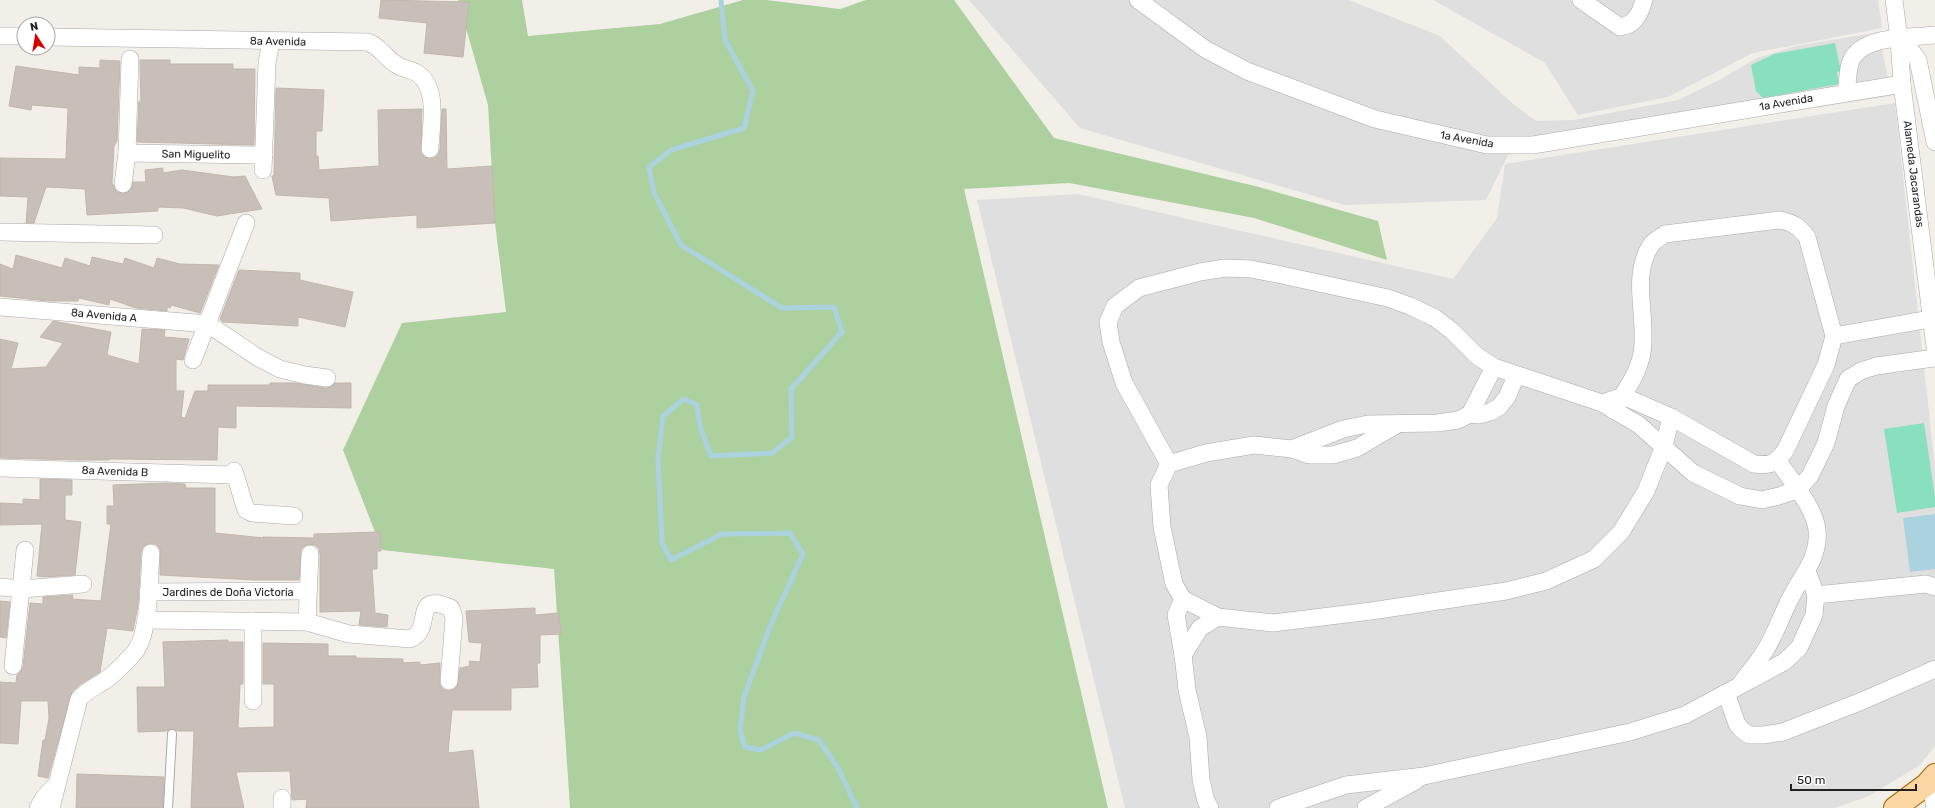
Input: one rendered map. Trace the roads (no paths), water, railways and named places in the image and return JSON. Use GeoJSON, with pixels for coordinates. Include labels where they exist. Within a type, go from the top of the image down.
{"type":"FeatureCollection","features":[{"type":"Feature","properties":{"kind":"main road"},"geometry":{"type":"LineString","coordinates":[[1895,808],[1926,785],[1935,775]]}},
{"type":"Feature","properties":{"kind":"street","name":"1a Avenida"},"geometry":{"type":"LineString","coordinates":[[1138,0],[1205,49],[1247,71],[1375,119],[1487,145],[1533,145],[1846,92],[1902,84]]}},
{"type":"Feature","properties":{"kind":"street"},"geometry":{"type":"LineString","coordinates":[[1581,0],[1620,27],[1629,26],[1639,15],[1644,0]]}},
{"type":"Feature","properties":{"kind":"street","name":"Alameda Jacarandas"},"geometry":{"type":"LineString","coordinates":[[1894,0],[1899,39],[1902,84],[1933,318],[1935,347]]}},
{"type":"Feature","properties":{"kind":"street"},"geometry":{"type":"LineString","coordinates":[[1846,92],[1850,62],[1855,54],[1870,44],[1935,35]]}},
{"type":"Feature","properties":{"kind":"street"},"geometry":{"type":"LineString","coordinates":[[0,36],[16,36]]}},
{"type":"Feature","properties":{"kind":"street","name":"8a Avenida"},"geometry":{"type":"LineString","coordinates":[[56,37],[368,42],[379,48],[396,65],[410,69],[425,79],[429,87],[431,101],[430,149]]}},
{"type":"Feature","properties":{"kind":"street"},"geometry":{"type":"LineString","coordinates":[[1899,39],[1907,45],[1918,60],[1935,142]]}},
{"type":"Feature","properties":{"kind":"street","name":"San Miguelito"},"geometry":{"type":"LineString","coordinates":[[127,153],[264,163],[267,63],[271,41]]}},
{"type":"Feature","properties":{"kind":"street"},"geometry":{"type":"LineString","coordinates":[[123,184],[127,153],[130,59]]}},
{"type":"Feature","properties":{"kind":"street"},"geometry":{"type":"LineString","coordinates":[[1608,407],[1623,396],[1636,376],[1642,353],[1644,328],[1640,278],[1643,260],[1651,243],[1665,234],[1780,220],[1792,222],[1807,237],[1834,336],[1826,365],[1778,461],[1766,465],[1754,464],[1670,417],[1623,396]]}},
{"type":"Feature","properties":{"kind":"street"},"geometry":{"type":"LineString","coordinates":[[194,360],[246,223]]}},
{"type":"Feature","properties":{"kind":"street"},"geometry":{"type":"LineString","coordinates":[[0,232],[154,235]]}},
{"type":"Feature","properties":{"kind":"street"},"geometry":{"type":"LineString","coordinates":[[1169,464],[1124,383],[1111,342],[1108,322],[1115,306],[1139,288],[1200,272],[1225,268],[1277,274],[1388,298],[1435,318],[1452,331],[1477,356],[1494,367],[1516,376],[1608,407],[1639,425],[1693,473],[1740,496],[1762,500],[1797,490],[1810,476],[1826,443],[1836,406],[1848,379],[1861,371],[1876,366],[1935,358]]}},
{"type":"Feature","properties":{"kind":"street","name":"8a Avenida A"},"geometry":{"type":"LineString","coordinates":[[0,307],[208,324]]}},
{"type":"Feature","properties":{"kind":"street"},"geometry":{"type":"LineString","coordinates":[[1834,336],[1933,318]]}},
{"type":"Feature","properties":{"kind":"street"},"geometry":{"type":"LineString","coordinates":[[208,324],[280,369],[327,378]]}},
{"type":"Feature","properties":{"kind":"street"},"geometry":{"type":"LineString","coordinates":[[1470,414],[1494,367]]}},
{"type":"Feature","properties":{"kind":"street"},"geometry":{"type":"LineString","coordinates":[[1516,376],[1507,397],[1498,407],[1490,412],[1479,415],[1470,414],[1458,420],[1437,423],[1398,424],[1357,448],[1333,454],[1309,455],[1292,450],[1254,445],[1206,453],[1169,464],[1159,485],[1162,527],[1174,584],[1183,599],[1218,618],[1273,623],[1311,620],[1506,591],[1546,581],[1594,559],[1621,532],[1646,492],[1664,446],[1670,417]]}},
{"type":"Feature","properties":{"kind":"street"},"geometry":{"type":"LineString","coordinates":[[1778,461],[1813,516],[1817,529],[1817,545],[1814,557],[1792,594],[1766,650],[1732,690],[1736,724],[1749,735],[1764,735],[1783,732],[1882,693],[1935,669]]}},
{"type":"Feature","properties":{"kind":"street","name":"8a Avenida B"},"geometry":{"type":"LineString","coordinates":[[0,468],[230,475],[234,471],[246,510],[252,513],[294,516]]}},
{"type":"Feature","properties":{"kind":"street"},"geometry":{"type":"LineString","coordinates":[[13,666],[25,550]]}},
{"type":"Feature","properties":{"kind":"street","name":"Jardines de Doña Victoria"},"geometry":{"type":"LineString","coordinates":[[51,808],[79,699],[84,693],[103,682],[135,653],[140,644],[146,620],[151,553]]}},
{"type":"Feature","properties":{"kind":"street","name":"Jardines de Doña Victoria"},"geometry":{"type":"LineString","coordinates":[[307,622],[310,554]]}},
{"type":"Feature","properties":{"kind":"street"},"geometry":{"type":"LineString","coordinates":[[1278,808],[1346,785],[1424,776],[1630,732],[1685,715],[1784,662],[1800,648],[1814,615],[1816,595],[1807,571]]}},
{"type":"Feature","properties":{"kind":"street"},"geometry":{"type":"LineString","coordinates":[[0,587],[22,589],[83,584]]}},
{"type":"Feature","properties":{"kind":"street"},"geometry":{"type":"LineString","coordinates":[[1816,595],[1926,584],[1935,588]]}},
{"type":"Feature","properties":{"kind":"street","name":"Jardines de Doña Victoria"},"geometry":{"type":"LineString","coordinates":[[148,592],[308,591]]}},
{"type":"Feature","properties":{"kind":"street"},"geometry":{"type":"LineString","coordinates":[[1183,599],[1176,615],[1183,655],[1186,690],[1198,737],[1201,780],[1206,801],[1210,808]]}},
{"type":"Feature","properties":{"kind":"street"},"geometry":{"type":"LineString","coordinates":[[146,620],[307,622],[349,634],[410,638],[416,636],[420,631],[426,607],[431,603],[437,602],[450,608],[454,613],[449,681]]}},
{"type":"Feature","properties":{"kind":"street"},"geometry":{"type":"LineString","coordinates":[[1183,655],[1200,628],[1218,618]]}},
{"type":"Feature","properties":{"kind":"street"},"geometry":{"type":"LineString","coordinates":[[253,621],[253,701]]}},
{"type":"Feature","properties":{"kind":"street"},"geometry":{"type":"LineString","coordinates":[[1366,808],[1424,776]]}},
{"type":"Feature","properties":{"kind":"street"},"geometry":{"type":"LineString","coordinates":[[1935,781],[1933,796],[1935,808]]}},
{"type":"Feature","properties":{"kind":"street"},"geometry":{"type":"LineString","coordinates":[[38,808],[44,797],[57,785]]}},
{"type":"Feature","properties":{"kind":"lane"},"geometry":{"type":"LineString","coordinates":[[168,808],[172,734]]}},
{"type":"Feature","properties":{"kind":"water"},"geometry":{"type":"Polygon","coordinates":[[[1935,514],[1935,569],[1910,572],[1903,518],[1935,514]]]}},
{"type":"Feature","properties":{"kind":"waterway"},"geometry":{"type":"LineString","coordinates":[[721,0],[725,40],[753,91],[744,128],[671,150],[649,167],[654,193],[681,245],[782,308],[834,307],[842,332],[791,389],[792,437],[772,453],[711,456],[700,427],[697,405],[684,399],[663,416],[658,458],[662,543],[671,560],[722,534],[790,533],[803,554],[771,624],[744,697],[740,730],[745,747],[761,750],[794,733],[819,740],[838,768],[857,808]]}}]}
